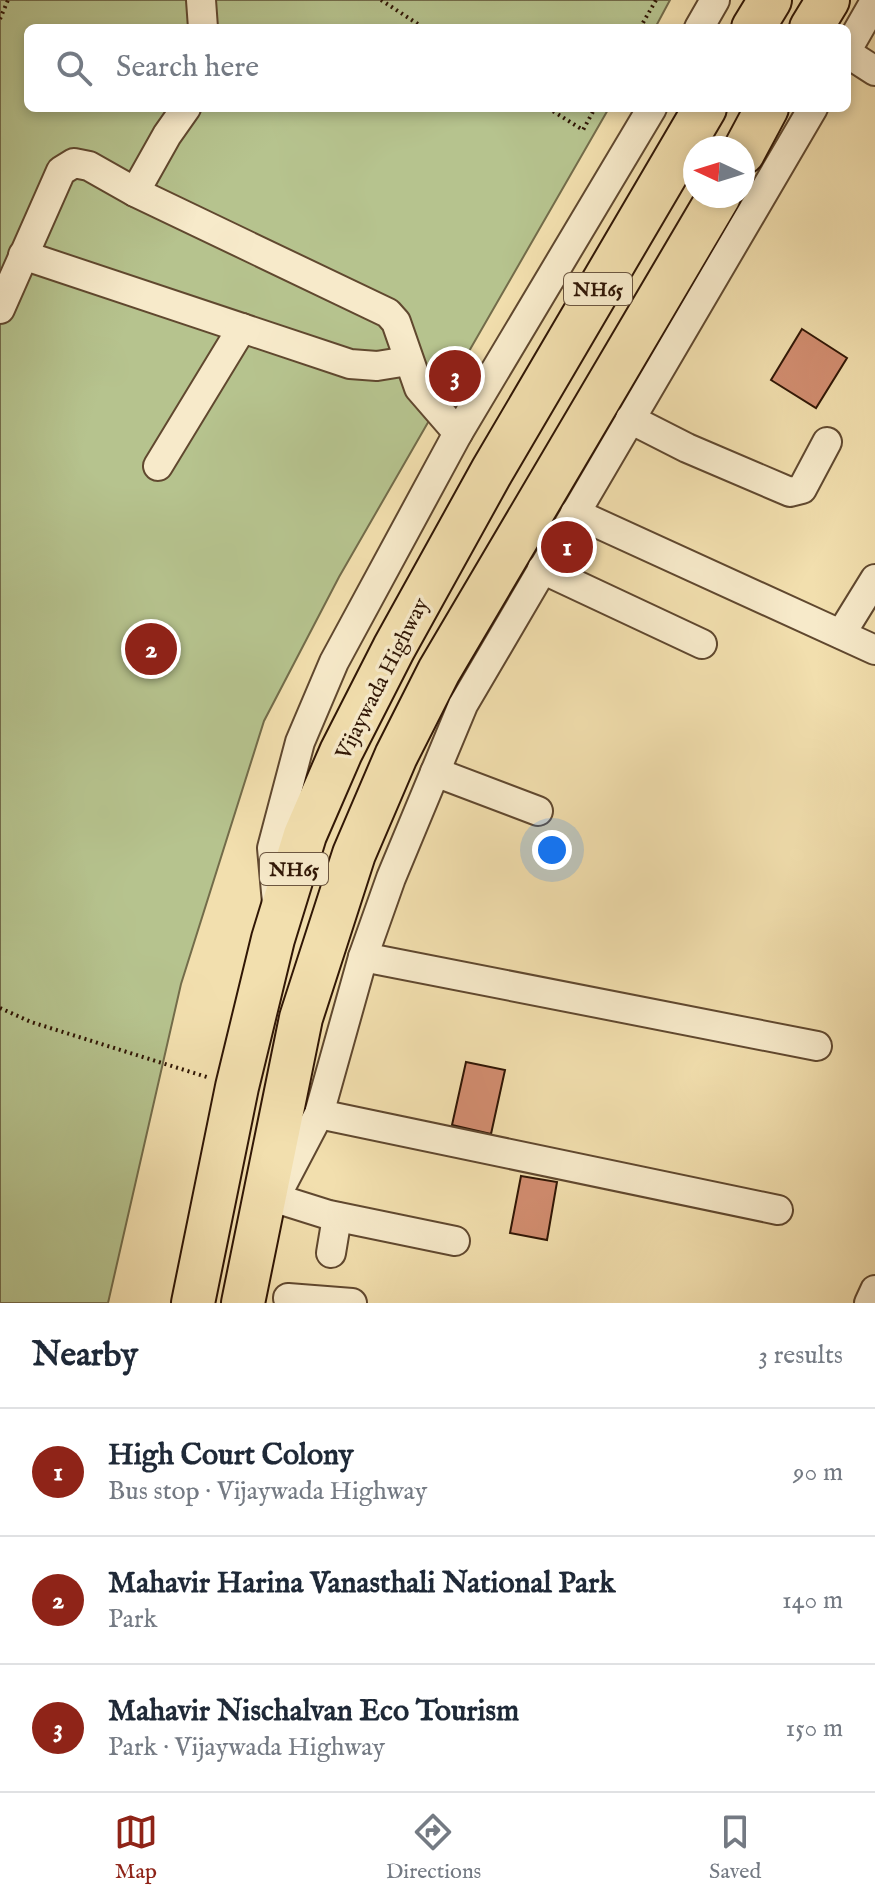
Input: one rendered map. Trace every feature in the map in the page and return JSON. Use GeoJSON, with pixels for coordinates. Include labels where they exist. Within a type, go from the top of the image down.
{"type":"FeatureCollection","features":[{"type":"Feature","properties":{"kind":"highway"},"geometry":{"type":"LineString","coordinates":[[755,24],[770,0]]}},
{"type":"Feature","properties":{"kind":"highway"},"geometry":{"type":"LineString","coordinates":[[813,24],[828,0]]}},
{"type":"Feature","properties":{"kind":"highway","name":"Vijaywada Highway"},"geometry":{"type":"LineString","coordinates":[[193,1303],[237,1087],[279,920],[305,835],[341,752],[394,648],[492,471],[703,112]]}},
{"type":"Feature","properties":{"kind":"highway"},"geometry":{"type":"LineString","coordinates":[[752,136],[765,112]]}},
{"type":"Feature","properties":{"kind":"highway","name":"NH65"},"geometry":{"type":"LineString","coordinates":[[244,1296],[270,1203],[282,1105],[309,991],[354,854],[396,756],[439,671],[712,208]]}},
{"type":"Feature","properties":{"kind":"street"},"geometry":{"type":"LineString","coordinates":[[201,0],[203,24]]}},
{"type":"Feature","properties":{"kind":"street"},"geometry":{"type":"LineString","coordinates":[[701,24],[715,0]]}},
{"type":"Feature","properties":{"kind":"street"},"geometry":{"type":"LineString","coordinates":[[851,45],[875,1]]}},
{"type":"Feature","properties":{"kind":"street"},"geometry":{"type":"LineString","coordinates":[[851,55],[875,71]]}},
{"type":"Feature","properties":{"kind":"street"},"geometry":{"type":"LineString","coordinates":[[135,192],[183,112]]}},
{"type":"Feature","properties":{"kind":"street"},"geometry":{"type":"LineString","coordinates":[[279,920],[272,848],[300,742],[334,662],[458,433],[650,112]]}},
{"type":"Feature","properties":{"kind":"street"},"geometry":{"type":"LineString","coordinates":[[455,1241],[270,1203],[319,1114],[363,957],[391,878],[463,705],[811,112]]}},
{"type":"Feature","properties":{"kind":"street"},"geometry":{"type":"LineString","coordinates":[[0,309],[61,171],[74,163],[89,166],[135,192],[378,306],[396,322],[419,388],[458,433]]}},
{"type":"Feature","properties":{"kind":"street"},"geometry":{"type":"LineString","coordinates":[[23,255],[350,364],[377,366],[408,361]]}},
{"type":"Feature","properties":{"kind":"street"},"geometry":{"type":"LineString","coordinates":[[158,466],[242,328]]}},
{"type":"Feature","properties":{"kind":"street"},"geometry":{"type":"LineString","coordinates":[[630,419],[687,448],[790,492],[802,489],[827,442]]}},
{"type":"Feature","properties":{"kind":"street"},"geometry":{"type":"LineString","coordinates":[[575,513],[875,650]]}},
{"type":"Feature","properties":{"kind":"street"},"geometry":{"type":"LineString","coordinates":[[542,569],[702,644]]}},
{"type":"Feature","properties":{"kind":"street"},"geometry":{"type":"LineString","coordinates":[[841,634],[875,579]]}},
{"type":"Feature","properties":{"kind":"street"},"geometry":{"type":"LineString","coordinates":[[435,772],[538,811]]}},
{"type":"Feature","properties":{"kind":"street"},"geometry":{"type":"LineString","coordinates":[[363,957],[817,1046]]}},
{"type":"Feature","properties":{"kind":"street"},"geometry":{"type":"LineString","coordinates":[[319,1114],[778,1210]]}},
{"type":"Feature","properties":{"kind":"street"},"geometry":{"type":"LineString","coordinates":[[331,1253],[337,1217]]}},
{"type":"Feature","properties":{"kind":"street"},"geometry":{"type":"LineString","coordinates":[[869,1303],[875,1290]]}},
{"type":"Feature","properties":{"kind":"street"},"geometry":{"type":"LineString","coordinates":[[244,1296],[352,1303]]}},
{"type":"Feature","properties":{"kind":"path"},"geometry":{"type":"LineString","coordinates":[[0,19],[8,0]]}},
{"type":"Feature","properties":{"kind":"path"},"geometry":{"type":"LineString","coordinates":[[381,0],[418,24]]}},
{"type":"Feature","properties":{"kind":"path"},"geometry":{"type":"LineString","coordinates":[[642,24],[656,0]]}},
{"type":"Feature","properties":{"kind":"path"},"geometry":{"type":"LineString","coordinates":[[554,112],[583,130],[593,112]]}},
{"type":"Feature","properties":{"kind":"path"},"geometry":{"type":"LineString","coordinates":[[0,1008],[31,1022],[237,1087]]}},
{"type":"Feature","properties":{"kind":"green space"},"geometry":{"type":"Polygon","coordinates":[[[0,0],[670,0],[657,24],[24,24],[24,112],[607,112],[339,577],[264,721],[181,984],[108,1303],[0,1303],[0,0]]]}},
{"type":"Feature","properties":{"kind":"building"},"geometry":{"type":"Polygon","coordinates":[[[802,329],[847,358],[816,408],[771,380],[802,329]]]}},
{"type":"Feature","properties":{"kind":"building"},"geometry":{"type":"Polygon","coordinates":[[[466,1062],[505,1070],[491,1134],[452,1125],[466,1062]]]}},
{"type":"Feature","properties":{"kind":"building"},"geometry":{"type":"Polygon","coordinates":[[[521,1176],[557,1182],[547,1240],[510,1233],[521,1176]]]}},
{"type":"Feature","properties":{"kind":"place","name":"Mahavir Nischalvan Eco Tourism"},"geometry":{"type":"Point","coordinates":[455,376]}},
{"type":"Feature","properties":{"kind":"place","name":"High Court Colony"},"geometry":{"type":"Point","coordinates":[567,547]}},
{"type":"Feature","properties":{"kind":"place","name":"Mahavir Harina Vanasthali National Park"},"geometry":{"type":"Point","coordinates":[151,649]}}]}
